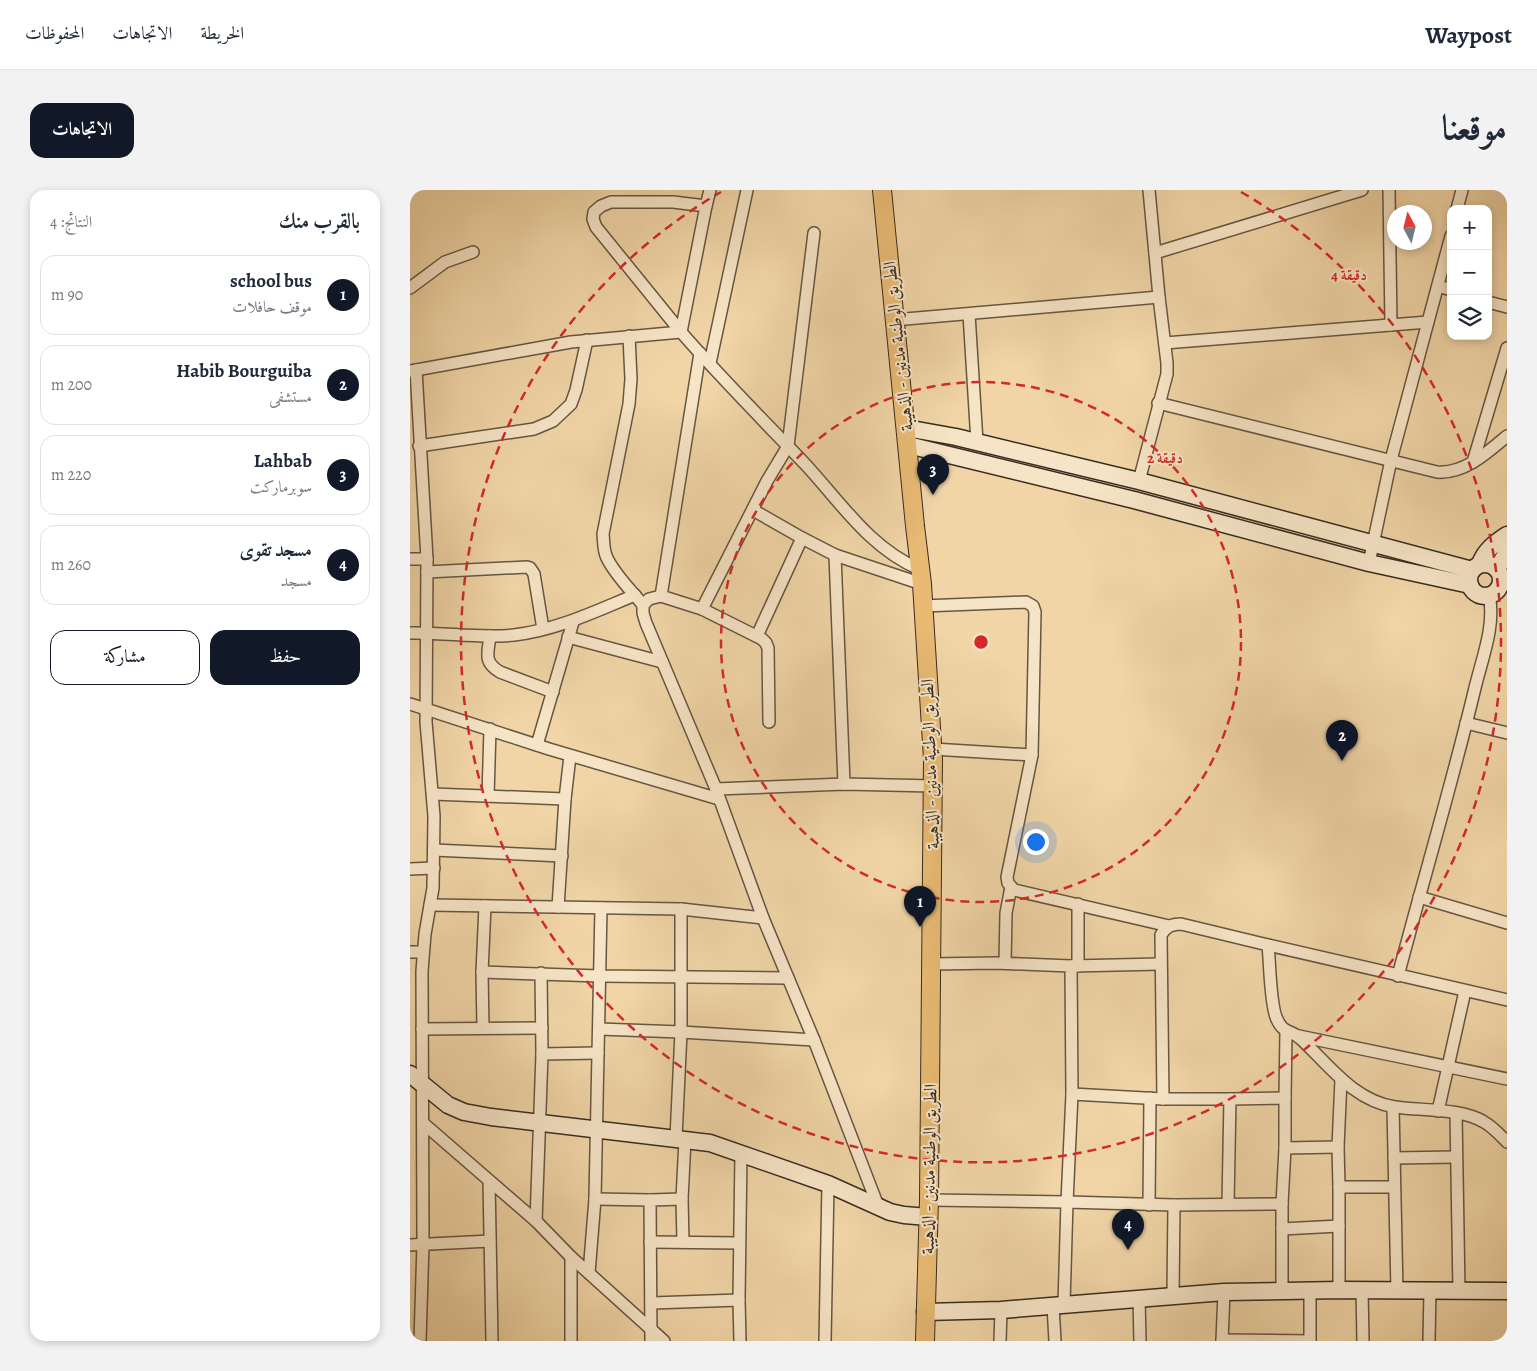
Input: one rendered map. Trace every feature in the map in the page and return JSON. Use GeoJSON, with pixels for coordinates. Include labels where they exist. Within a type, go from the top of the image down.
{"type":"FeatureCollection","features":[{"type":"Feature","properties":{"kind":"main road","name":"الطريق الوطنية مدنين - الذهيبة"},"geometry":{"type":"LineString","coordinates":[[882,190],[924,606],[933,749],[929,1209],[925,1341]]}},
{"type":"Feature","properties":{"kind":"street"},"geometry":{"type":"LineString","coordinates":[[681,332],[710,190]]}},
{"type":"Feature","properties":{"kind":"street"},"geometry":{"type":"LineString","coordinates":[[710,363],[748,190]]}},
{"type":"Feature","properties":{"kind":"street"},"geometry":{"type":"LineString","coordinates":[[1139,481],[1167,374],[1149,190]]}},
{"type":"Feature","properties":{"kind":"street"},"geometry":{"type":"LineString","coordinates":[[1155,254],[1362,190]]}},
{"type":"Feature","properties":{"kind":"street"},"geometry":{"type":"LineString","coordinates":[[1389,190],[1391,325]]}},
{"type":"Feature","properties":{"kind":"street"},"geometry":{"type":"LineString","coordinates":[[1458,205],[1462,190]]}},
{"type":"Feature","properties":{"kind":"street"},"geometry":{"type":"LineString","coordinates":[[706,206],[674,202],[611,202],[601,206],[594,212],[594,219],[596,227],[700,354],[788,446],[862,529],[887,552],[921,577]]}},
{"type":"Feature","properties":{"kind":"street"},"geometry":{"type":"LineString","coordinates":[[702,609],[767,481],[788,446],[814,233]]}},
{"type":"Feature","properties":{"kind":"street"},"geometry":{"type":"LineString","coordinates":[[1368,563],[1391,460],[1448,250]]}},
{"type":"Feature","properties":{"kind":"street"},"geometry":{"type":"LineString","coordinates":[[410,288],[444,262],[473,252]]}},
{"type":"Feature","properties":{"kind":"street"},"geometry":{"type":"LineString","coordinates":[[1439,286],[1447,289]]}},
{"type":"Feature","properties":{"kind":"street"},"geometry":{"type":"LineString","coordinates":[[894,320],[1159,297]]}},
{"type":"Feature","properties":{"kind":"street"},"geometry":{"type":"LineString","coordinates":[[1492,303],[1507,306]]}},
{"type":"Feature","properties":{"kind":"street"},"geometry":{"type":"LineString","coordinates":[[969,314],[977,442]]}},
{"type":"Feature","properties":{"kind":"street"},"geometry":{"type":"LineString","coordinates":[[1165,343],[1428,322]]}},
{"type":"Feature","properties":{"kind":"street"},"geometry":{"type":"LineString","coordinates":[[420,1341],[415,1321],[423,1244],[423,1123],[416,1079],[422,1029],[423,952],[434,868],[434,850],[433,794],[428,748],[427,708],[427,559],[413,370],[587,340],[681,332]]}},
{"type":"Feature","properties":{"kind":"street"},"geometry":{"type":"LineString","coordinates":[[630,336],[631,379],[629,404],[604,534],[606,556],[643,605],[646,623],[717,794],[763,918],[814,1040],[878,1206]]}},
{"type":"Feature","properties":{"kind":"street"},"geometry":{"type":"LineString","coordinates":[[419,446],[534,429],[553,421],[566,408],[573,397],[587,340]]}},
{"type":"Feature","properties":{"kind":"street"},"geometry":{"type":"LineString","coordinates":[[1473,462],[1507,348]]}},
{"type":"Feature","properties":{"kind":"street"},"geometry":{"type":"LineString","coordinates":[[661,596],[700,354]]}},
{"type":"Feature","properties":{"kind":"street"},"geometry":{"type":"LineString","coordinates":[[1158,403],[1437,472],[1458,470],[1489,452],[1507,436]]}},
{"type":"Feature","properties":{"kind":"street"},"geometry":{"type":"LineString","coordinates":[[907,436],[977,442],[1139,481],[1474,573]]}},
{"type":"Feature","properties":{"kind":"street"},"geometry":{"type":"LineString","coordinates":[[907,436],[1368,563],[1474,573],[1489,564],[1499,584]]}},
{"type":"Feature","properties":{"kind":"street"},"geometry":{"type":"LineString","coordinates":[[753,510],[835,555],[921,577]]}},
{"type":"Feature","properties":{"kind":"street"},"geometry":{"type":"LineString","coordinates":[[1499,584],[1478,594],[1474,573],[1489,548],[1507,535]]}},
{"type":"Feature","properties":{"kind":"street"},"geometry":{"type":"LineString","coordinates":[[757,636],[802,538]]}},
{"type":"Feature","properties":{"kind":"street"},"geometry":{"type":"LineString","coordinates":[[1398,976],[1466,723],[1491,620],[1491,604],[1499,584],[1507,552]]}},
{"type":"Feature","properties":{"kind":"street"},"geometry":{"type":"LineString","coordinates":[[835,555],[844,784]]}},
{"type":"Feature","properties":{"kind":"street"},"geometry":{"type":"LineString","coordinates":[[410,559],[427,559]]}},
{"type":"Feature","properties":{"kind":"street"},"geometry":{"type":"LineString","coordinates":[[427,572],[530,568],[534,574],[543,629]]}},
{"type":"Feature","properties":{"kind":"street"},"geometry":{"type":"LineString","coordinates":[[410,633],[515,635],[573,622],[635,595]]}},
{"type":"Feature","properties":{"kind":"street"},"geometry":{"type":"LineString","coordinates":[[643,605],[649,599],[661,596],[702,609],[757,636],[766,643],[768,648],[769,722]]}},
{"type":"Feature","properties":{"kind":"street"},"geometry":{"type":"LineString","coordinates":[[924,606],[1026,602],[1033,606],[1036,619],[1032,755],[1007,877],[1014,890],[1169,926],[1181,924],[1507,1000]]}},
{"type":"Feature","properties":{"kind":"street"},"geometry":{"type":"LineString","coordinates":[[537,746],[573,622]]}},
{"type":"Feature","properties":{"kind":"street"},"geometry":{"type":"LineString","coordinates":[[490,636],[487,656],[492,668],[553,692]]}},
{"type":"Feature","properties":{"kind":"street"},"geometry":{"type":"LineString","coordinates":[[568,637],[662,662]]}},
{"type":"Feature","properties":{"kind":"street"},"geometry":{"type":"LineString","coordinates":[[410,704],[570,756],[717,794],[844,784],[934,786]]}},
{"type":"Feature","properties":{"kind":"street"},"geometry":{"type":"LineString","coordinates":[[1466,723],[1507,733]]}},
{"type":"Feature","properties":{"kind":"street"},"geometry":{"type":"LineString","coordinates":[[488,796],[490,729]]}},
{"type":"Feature","properties":{"kind":"street"},"geometry":{"type":"LineString","coordinates":[[933,749],[1032,755]]}},
{"type":"Feature","properties":{"kind":"street"},"geometry":{"type":"LineString","coordinates":[[558,907],[565,799],[570,756]]}},
{"type":"Feature","properties":{"kind":"street"},"geometry":{"type":"LineString","coordinates":[[433,794],[565,799]]}},
{"type":"Feature","properties":{"kind":"street"},"geometry":{"type":"LineString","coordinates":[[434,850],[562,856]]}},
{"type":"Feature","properties":{"kind":"street"},"geometry":{"type":"LineString","coordinates":[[410,869],[434,868]]}},
{"type":"Feature","properties":{"kind":"street"},"geometry":{"type":"LineString","coordinates":[[1005,963],[1006,912],[1011,887]]}},
{"type":"Feature","properties":{"kind":"street"},"geometry":{"type":"LineString","coordinates":[[1419,897],[1507,923]]}},
{"type":"Feature","properties":{"kind":"street"},"geometry":{"type":"LineString","coordinates":[[1055,1341],[1071,1147],[1078,904]]}},
{"type":"Feature","properties":{"kind":"street"},"geometry":{"type":"LineString","coordinates":[[430,905],[681,909],[763,918]]}},
{"type":"Feature","properties":{"kind":"street"},"geometry":{"type":"LineString","coordinates":[[483,1028],[484,906]]}},
{"type":"Feature","properties":{"kind":"street"},"geometry":{"type":"LineString","coordinates":[[589,1273],[595,1199],[601,908]]}},
{"type":"Feature","properties":{"kind":"street"},"geometry":{"type":"LineString","coordinates":[[681,909],[680,1139],[683,1242]]}},
{"type":"Feature","properties":{"kind":"street"},"geometry":{"type":"LineString","coordinates":[[1163,1099],[1161,935],[1169,926]]}},
{"type":"Feature","properties":{"kind":"street"},"geometry":{"type":"LineString","coordinates":[[1268,945],[1274,1011],[1286,1032],[1507,1080]]}},
{"type":"Feature","properties":{"kind":"street"},"geometry":{"type":"LineString","coordinates":[[410,952],[423,952]]}},
{"type":"Feature","properties":{"kind":"street"},"geometry":{"type":"LineString","coordinates":[[932,964],[1005,963],[1075,966],[1160,964]]}},
{"type":"Feature","properties":{"kind":"street"},"geometry":{"type":"LineString","coordinates":[[482,972],[600,976],[788,978]]}},
{"type":"Feature","properties":{"kind":"street"},"geometry":{"type":"LineString","coordinates":[[536,1221],[542,1054],[540,973]]}},
{"type":"Feature","properties":{"kind":"street"},"geometry":{"type":"LineString","coordinates":[[1438,1111],[1465,991]]}},
{"type":"Feature","properties":{"kind":"street"},"geometry":{"type":"LineString","coordinates":[[422,1029],[542,1028]]}},
{"type":"Feature","properties":{"kind":"street"},"geometry":{"type":"LineString","coordinates":[[599,1029],[814,1040]]}},
{"type":"Feature","properties":{"kind":"street"},"geometry":{"type":"LineString","coordinates":[[1282,1291],[1282,1204],[1286,1148],[1286,1032]]}},
{"type":"Feature","properties":{"kind":"street"},"geometry":{"type":"LineString","coordinates":[[1299,1036],[1341,1079],[1373,1101],[1393,1107],[1438,1111],[1483,1121],[1490,1125],[1507,1142]]}},
{"type":"Feature","properties":{"kind":"street"},"geometry":{"type":"LineString","coordinates":[[542,1054],[598,1053]]}},
{"type":"Feature","properties":{"kind":"street"},"geometry":{"type":"LineString","coordinates":[[416,1079],[448,1105],[464,1112],[710,1142],[828,1184],[890,1212],[904,1215],[929,1209],[1067,1202],[1149,1205],[1282,1204]]}},
{"type":"Feature","properties":{"kind":"street"},"geometry":{"type":"LineString","coordinates":[[1339,1290],[1338,1147],[1341,1079]]}},
{"type":"Feature","properties":{"kind":"street"},"geometry":{"type":"LineString","coordinates":[[1072,1094],[1163,1099],[1285,1098]]}},
{"type":"Feature","properties":{"kind":"street"},"geometry":{"type":"LineString","coordinates":[[1149,1205],[1150,1098]]}},
{"type":"Feature","properties":{"kind":"street"},"geometry":{"type":"LineString","coordinates":[[1228,1204],[1230,1099]]}},
{"type":"Feature","properties":{"kind":"street"},"geometry":{"type":"LineString","coordinates":[[1393,1107],[1397,1291]]}},
{"type":"Feature","properties":{"kind":"street"},"geometry":{"type":"LineString","coordinates":[[1456,1114],[1460,1291]]}},
{"type":"Feature","properties":{"kind":"street"},"geometry":{"type":"LineString","coordinates":[[423,1123],[536,1221],[571,1257],[664,1341]]}},
{"type":"Feature","properties":{"kind":"street"},"geometry":{"type":"LineString","coordinates":[[410,1143],[422,1142]]}},
{"type":"Feature","properties":{"kind":"street"},"geometry":{"type":"LineString","coordinates":[[1286,1148],[1338,1147]]}},
{"type":"Feature","properties":{"kind":"street"},"geometry":{"type":"LineString","coordinates":[[740,1341],[738,1300],[741,1152]]}},
{"type":"Feature","properties":{"kind":"street"},"geometry":{"type":"LineString","coordinates":[[1394,1158],[1456,1157]]}},
{"type":"Feature","properties":{"kind":"street"},"geometry":{"type":"LineString","coordinates":[[489,1181],[492,1341]]}},
{"type":"Feature","properties":{"kind":"street"},"geometry":{"type":"LineString","coordinates":[[825,1341],[828,1184]]}},
{"type":"Feature","properties":{"kind":"street"},"geometry":{"type":"LineString","coordinates":[[1339,1187],[1394,1186]]}},
{"type":"Feature","properties":{"kind":"street"},"geometry":{"type":"LineString","coordinates":[[595,1199],[682,1199]]}},
{"type":"Feature","properties":{"kind":"street"},"geometry":{"type":"LineString","coordinates":[[650,1200],[651,1341]]}},
{"type":"Feature","properties":{"kind":"street"},"geometry":{"type":"LineString","coordinates":[[1173,1295],[1174,1205]]}},
{"type":"Feature","properties":{"kind":"street"},"geometry":{"type":"LineString","coordinates":[[1282,1229],[1339,1226]]}},
{"type":"Feature","properties":{"kind":"street"},"geometry":{"type":"LineString","coordinates":[[410,1245],[490,1241]]}},
{"type":"Feature","properties":{"kind":"street"},"geometry":{"type":"LineString","coordinates":[[650,1242],[739,1243]]}},
{"type":"Feature","properties":{"kind":"street"},"geometry":{"type":"LineString","coordinates":[[571,1257],[571,1341]]}},
{"type":"Feature","properties":{"kind":"street"},"geometry":{"type":"LineString","coordinates":[[925,1312],[1001,1310],[1224,1292],[1339,1290],[1507,1291]]}},
{"type":"Feature","properties":{"kind":"street"},"geometry":{"type":"LineString","coordinates":[[1362,1290],[1363,1341]]}},
{"type":"Feature","properties":{"kind":"street"},"geometry":{"type":"LineString","coordinates":[[1224,1292],[1222,1340],[1310,1341],[1310,1291]]}},
{"type":"Feature","properties":{"kind":"street"},"geometry":{"type":"LineString","coordinates":[[1429,1341],[1430,1291]]}},
{"type":"Feature","properties":{"kind":"street"},"geometry":{"type":"LineString","coordinates":[[1139,1298],[1140,1341]]}},
{"type":"Feature","properties":{"kind":"street"},"geometry":{"type":"LineString","coordinates":[[652,1303],[738,1300]]}},
{"type":"Feature","properties":{"kind":"street"},"geometry":{"type":"LineString","coordinates":[[1000,1341],[1001,1310]]}},
{"type":"Feature","properties":{"kind":"place","name":"Lahbab"},"geometry":{"type":"Point","coordinates":[933,495]}},
{"type":"Feature","properties":{"kind":"place","name":"Habib Bourguiba"},"geometry":{"type":"Point","coordinates":[1342,761]}},
{"type":"Feature","properties":{"kind":"place","name":"school bus"},"geometry":{"type":"Point","coordinates":[920,927]}},
{"type":"Feature","properties":{"kind":"place","name":"مسجد تقوى"},"geometry":{"type":"Point","coordinates":[1128,1250]}}]}
